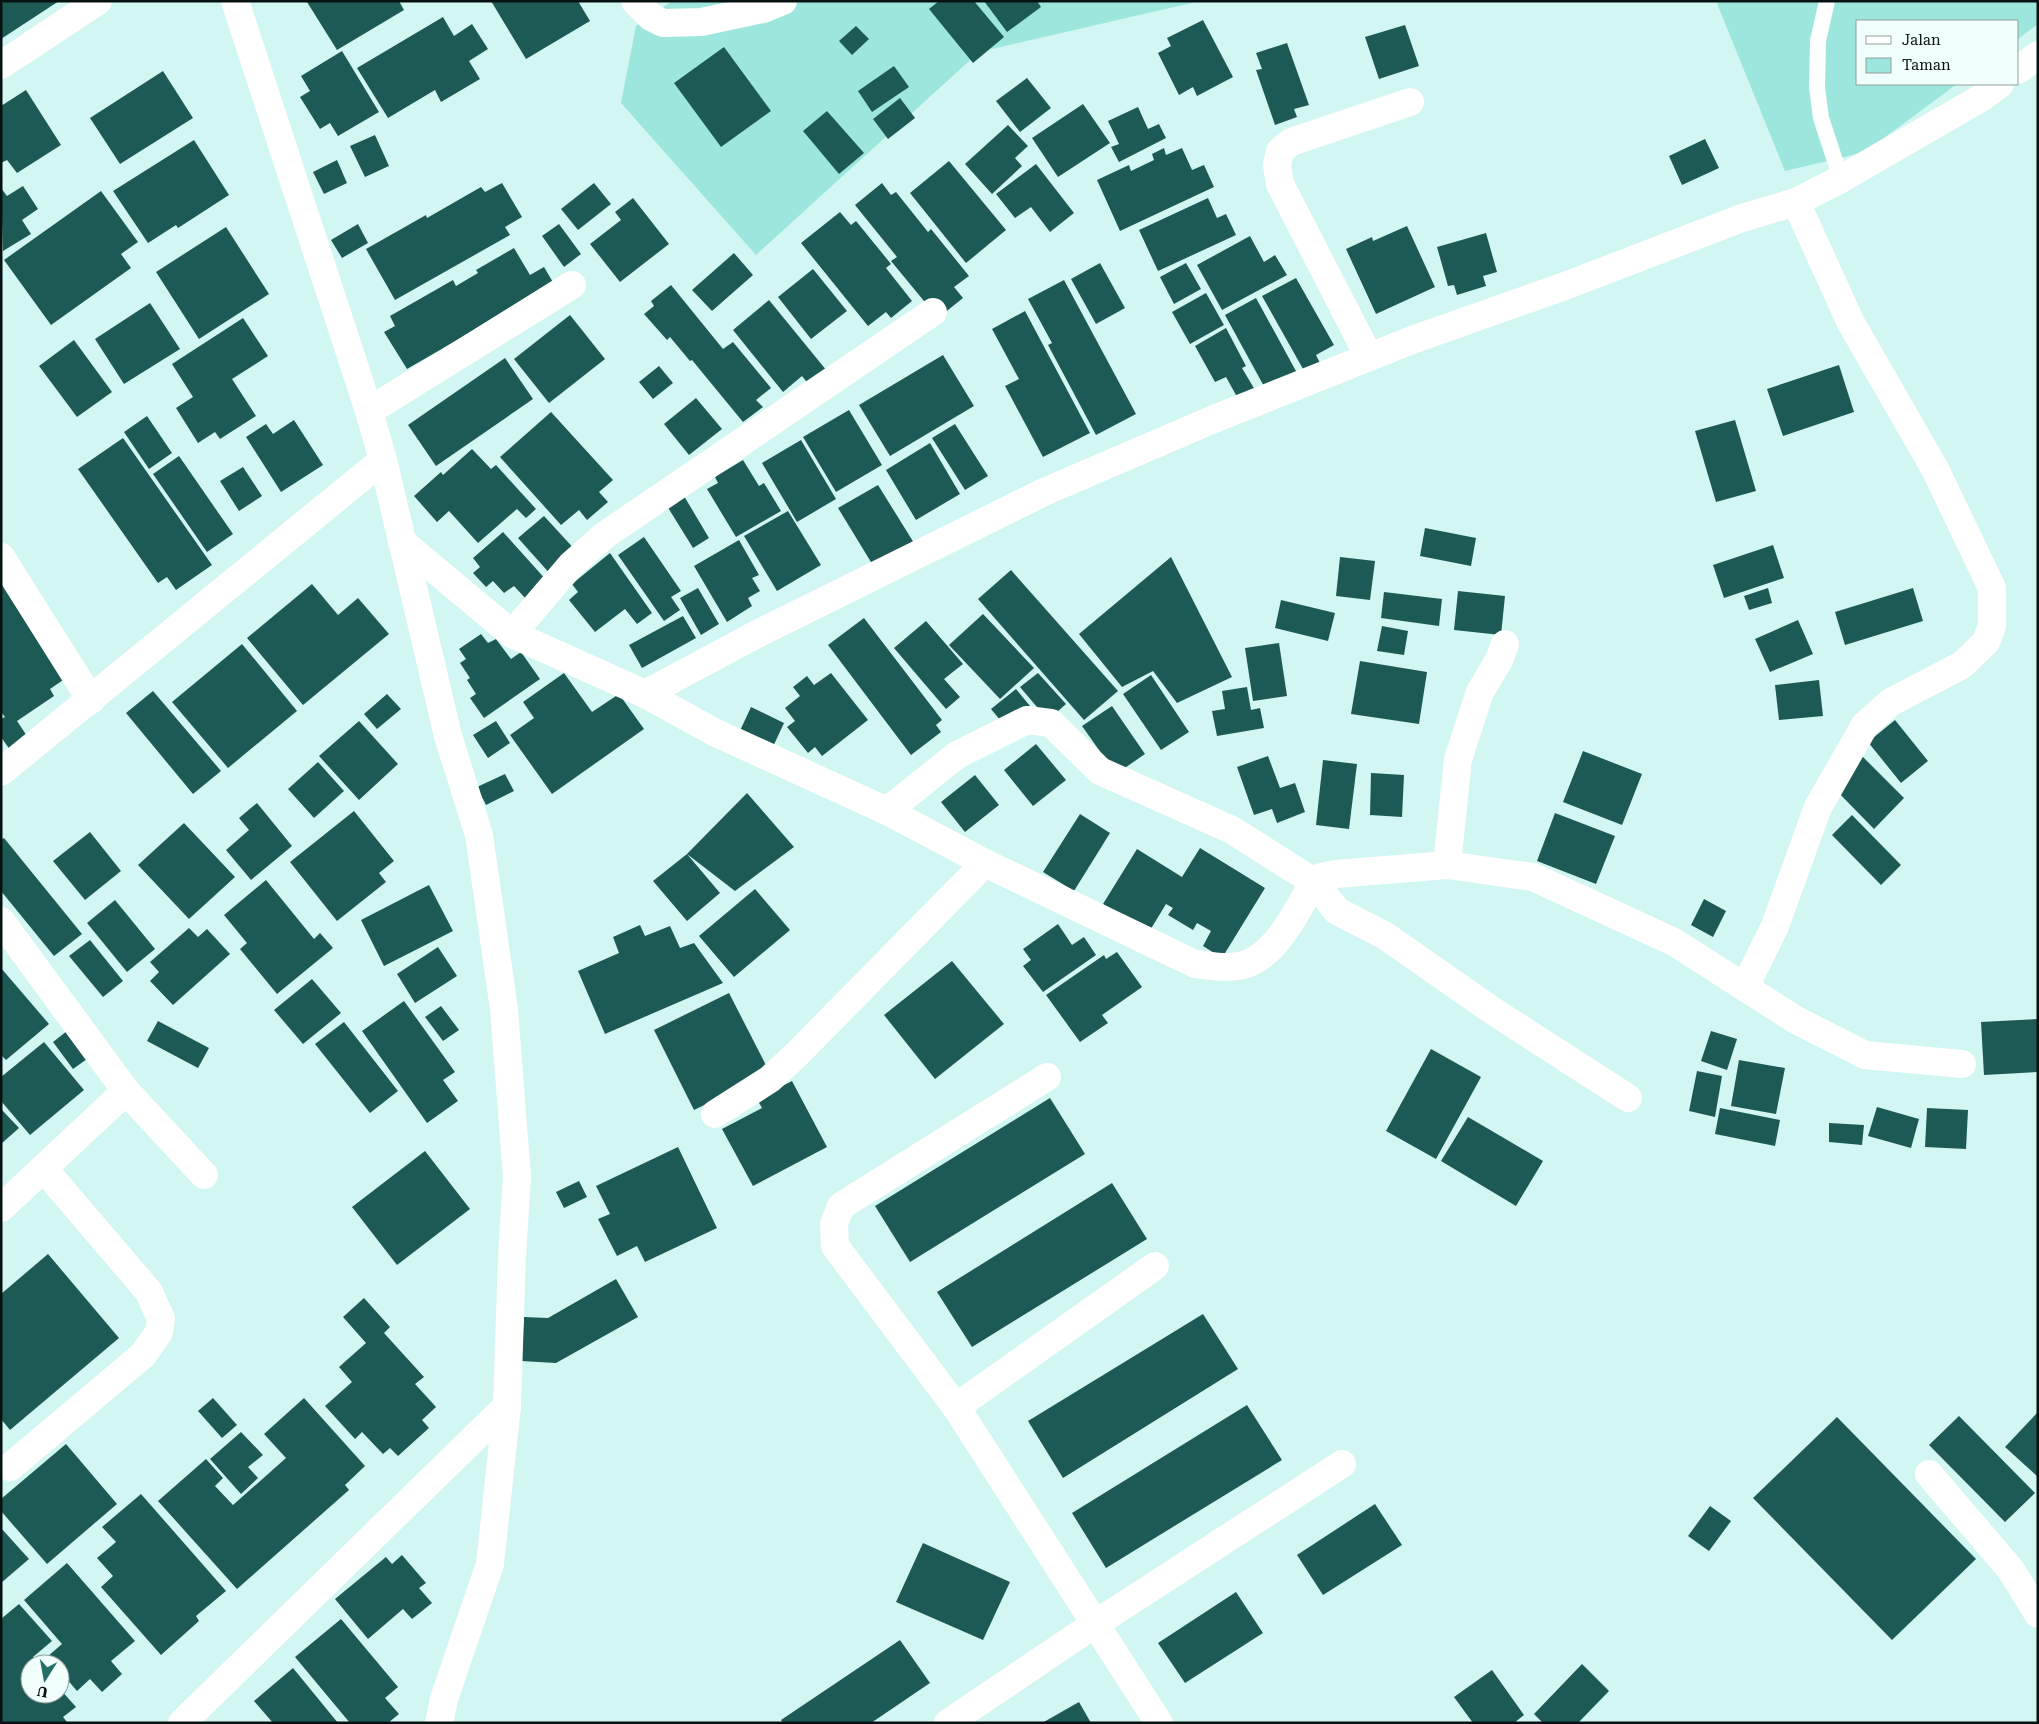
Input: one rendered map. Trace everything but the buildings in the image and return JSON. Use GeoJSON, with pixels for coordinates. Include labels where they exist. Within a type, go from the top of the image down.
{"type":"FeatureCollection","features":[{"type":"Feature","properties":{"kind":"street"},"geometry":{"type":"LineString","coordinates":[[1,65],[98,1]]}},
{"type":"Feature","properties":{"kind":"street"},"geometry":{"type":"LineString","coordinates":[[235,1],[369,411],[383,460],[448,736],[479,835],[504,1009],[517,1176],[512,1255],[507,1406],[490,1564],[444,1699],[439,1723]]}},
{"type":"Feature","properties":{"kind":"street"},"geometry":{"type":"LineString","coordinates":[[636,1],[651,17],[664,23],[701,22],[763,9],[783,1]]}},
{"type":"Feature","properties":{"kind":"street"},"geometry":{"type":"LineString","coordinates":[[2019,69],[2038,55]]}},
{"type":"Feature","properties":{"kind":"street"},"geometry":{"type":"LineString","coordinates":[[645,694],[756,634],[1044,492],[1214,419],[1412,340],[1565,286],[1742,218],[1796,202],[1841,179],[1981,98],[1999,85]]}},
{"type":"Feature","properties":{"kind":"street"},"geometry":{"type":"LineString","coordinates":[[1368,357],[1280,184],[1277,165],[1280,151],[1291,142],[1410,102]]}},
{"type":"Feature","properties":{"kind":"street"},"geometry":{"type":"LineString","coordinates":[[1745,987],[1775,926],[1818,807],[1865,724],[1891,702],[1962,666],[1986,642],[1992,626],[1992,588],[1935,469],[1851,322],[1796,202]]}},
{"type":"Feature","properties":{"kind":"street"},"geometry":{"type":"LineString","coordinates":[[369,411],[572,285]]}},
{"type":"Feature","properties":{"kind":"street"},"geometry":{"type":"LineString","coordinates":[[512,634],[571,565],[605,535],[933,312]]}},
{"type":"Feature","properties":{"kind":"street"},"geometry":{"type":"LineString","coordinates":[[1,772],[383,460]]}},
{"type":"Feature","properties":{"kind":"street"},"geometry":{"type":"LineString","coordinates":[[402,542],[512,634],[645,694],[714,732],[886,811],[985,863],[1195,964],[1224,967],[1249,964],[1274,945],[1287,928],[1314,882],[1321,877],[1336,874],[1448,865],[1533,877],[1674,942],[1796,1020],[1864,1055],[1962,1064]]}},
{"type":"Feature","properties":{"kind":"street"},"geometry":{"type":"LineString","coordinates":[[1,558],[91,700]]}},
{"type":"Feature","properties":{"kind":"street"},"geometry":{"type":"LineString","coordinates":[[1448,865],[1458,759],[1480,692],[1499,660],[1505,644]]}},
{"type":"Feature","properties":{"kind":"street"},"geometry":{"type":"LineString","coordinates":[[886,811],[957,755],[1027,720],[1051,722],[1100,770],[1232,830],[1314,882],[1326,900],[1337,911],[1384,935],[1493,1011],[1628,1098]]}},
{"type":"Feature","properties":{"kind":"street"},"geometry":{"type":"LineString","coordinates":[[715,1114],[770,1079],[797,1054],[985,863]]}},
{"type":"Feature","properties":{"kind":"street"},"geometry":{"type":"LineString","coordinates":[[1,921],[126,1090],[204,1175]]}},
{"type":"Feature","properties":{"kind":"street"},"geometry":{"type":"LineString","coordinates":[[1047,1076],[841,1206],[834,1224],[835,1246],[956,1407],[1159,1723]]}},
{"type":"Feature","properties":{"kind":"street"},"geometry":{"type":"LineString","coordinates":[[1,1208],[44,1170],[126,1090]]}},
{"type":"Feature","properties":{"kind":"street"},"geometry":{"type":"LineString","coordinates":[[10,1467],[143,1354],[159,1332],[160,1319],[149,1292],[44,1170]]}},
{"type":"Feature","properties":{"kind":"street"},"geometry":{"type":"LineString","coordinates":[[956,1407],[1155,1266]]}},
{"type":"Feature","properties":{"kind":"street"},"geometry":{"type":"LineString","coordinates":[[182,1723],[507,1406]]}},
{"type":"Feature","properties":{"kind":"street"},"geometry":{"type":"LineString","coordinates":[[948,1723],[1095,1624],[1342,1464]]}},
{"type":"Feature","properties":{"kind":"street"},"geometry":{"type":"LineString","coordinates":[[1929,1474],[2011,1570],[2038,1614]]}},
{"type":"Feature","properties":{"kind":"lane"},"geometry":{"type":"LineString","coordinates":[[1827,1],[1818,41],[1817,87],[1821,118],[1841,179]]}},
{"type":"Feature","properties":{"kind":"green space"},"geometry":{"type":"Polygon","coordinates":[[[672,1],[1200,1],[979,52],[756,255],[621,103],[636,26],[672,1]]]}},
{"type":"Feature","properties":{"kind":"green space"},"geometry":{"type":"Polygon","coordinates":[[[1716,1],[2038,1],[2038,24],[2019,38],[2019,20],[1856,20],[1856,85],[1956,85],[1865,152],[1785,171],[1716,1]]]}}]}
